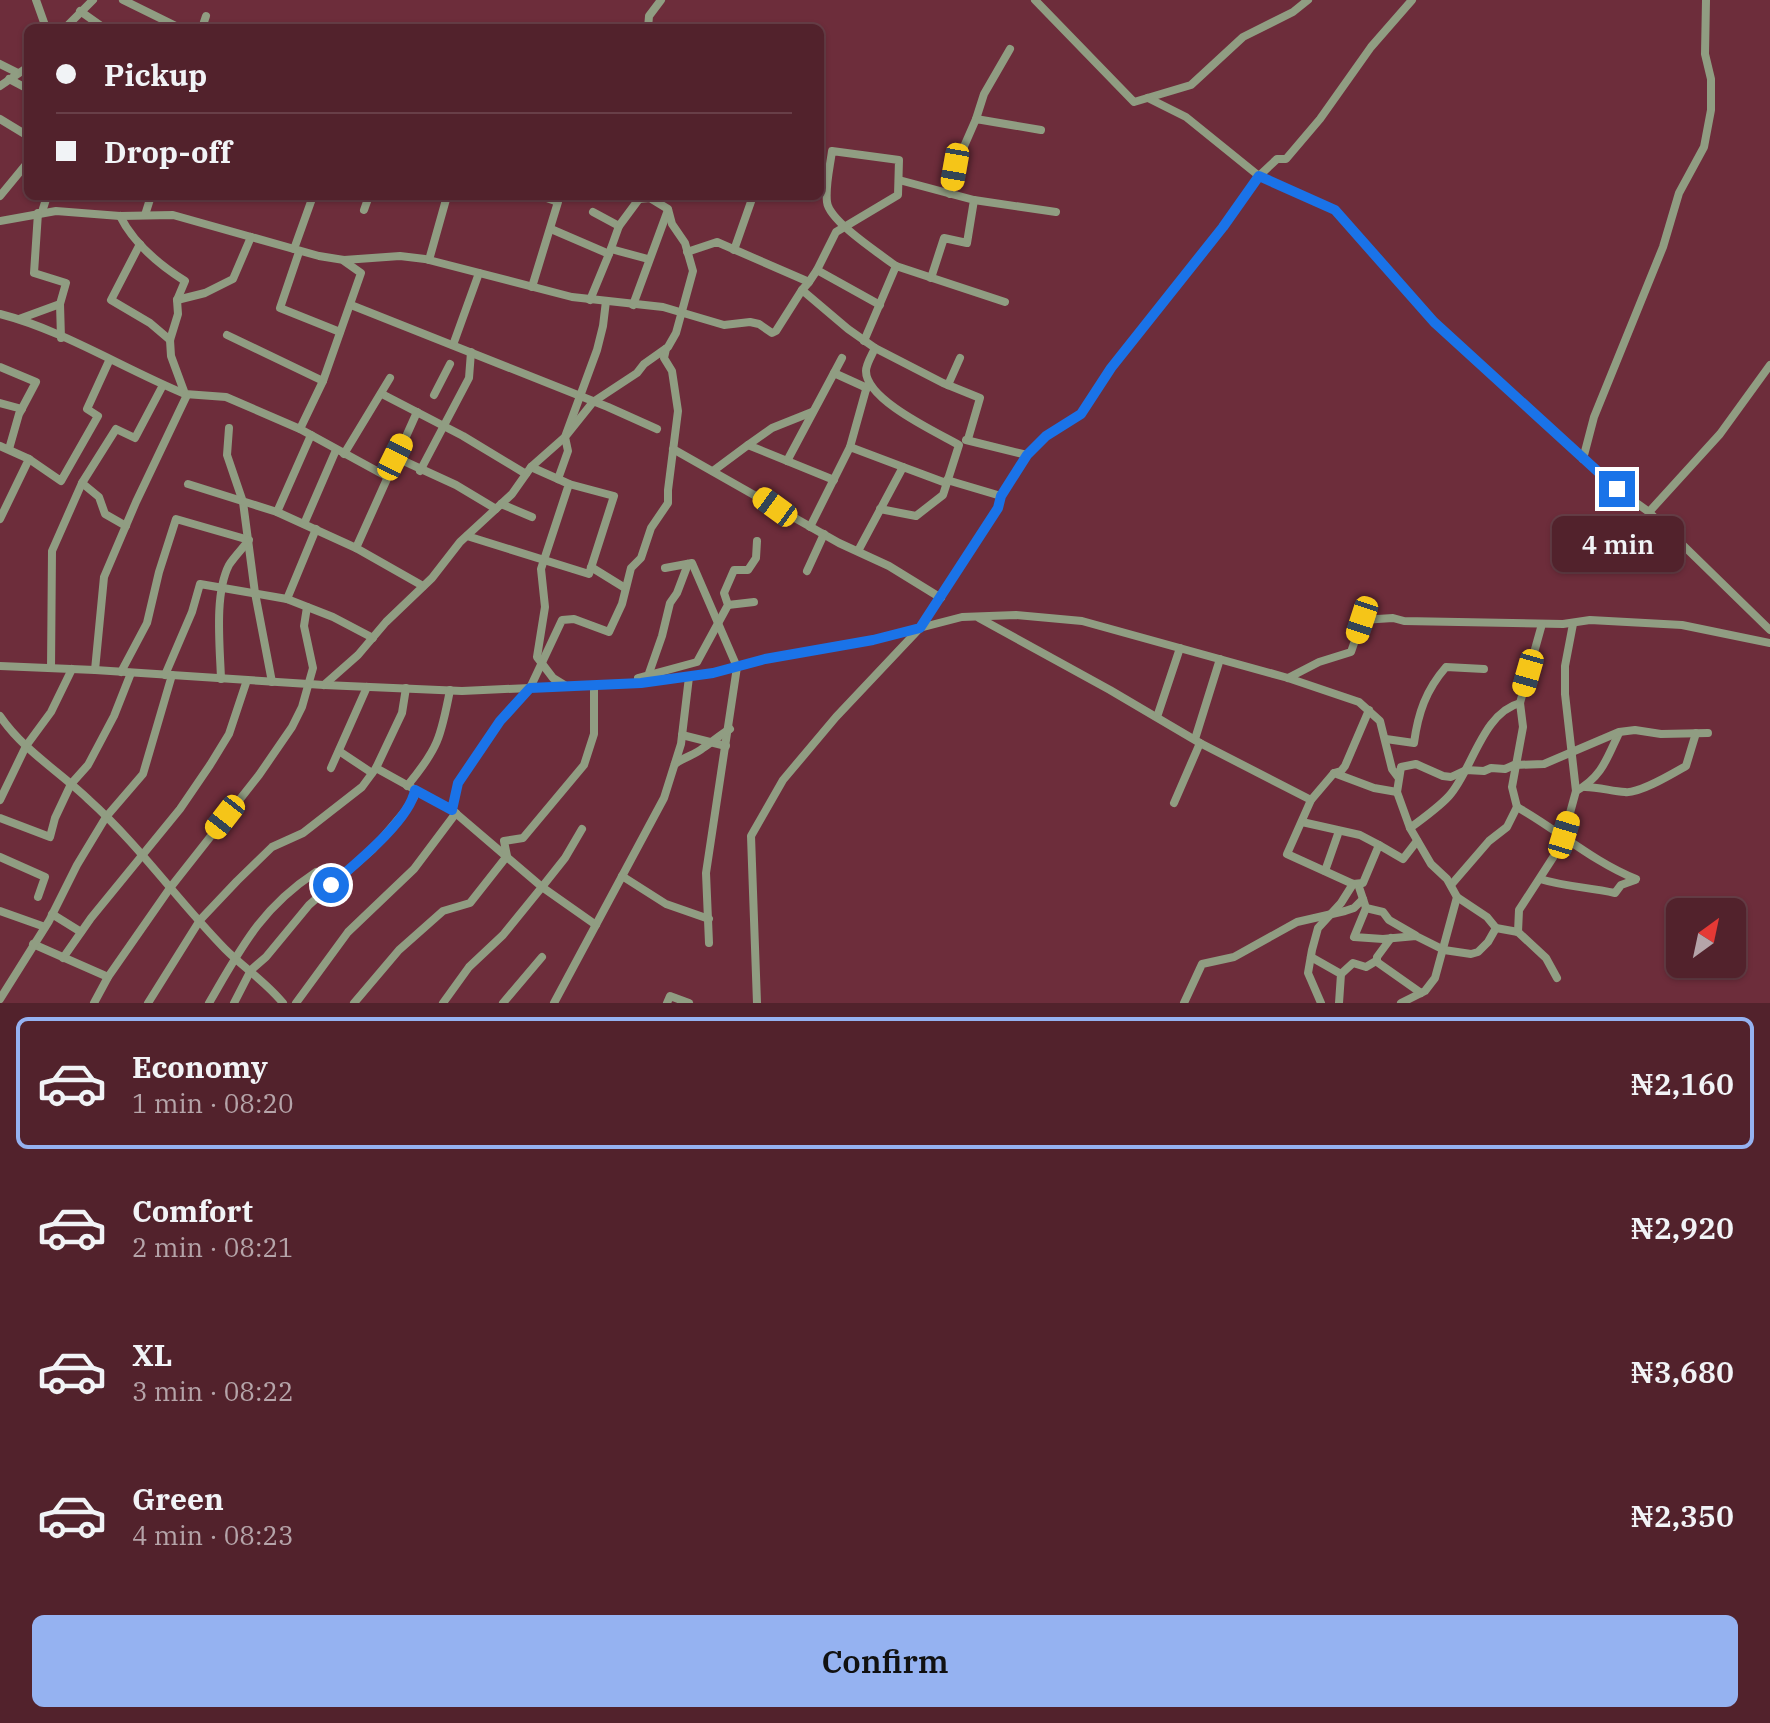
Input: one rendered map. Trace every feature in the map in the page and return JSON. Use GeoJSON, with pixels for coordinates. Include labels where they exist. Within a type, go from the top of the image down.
{"type":"FeatureCollection","features":[{"type":"Feature","properties":{"kind":"street"},"geometry":{"type":"LineString","coordinates":[[36,0],[45,24]]}},
{"type":"Feature","properties":{"kind":"street"},"geometry":{"type":"LineString","coordinates":[[69,24],[93,0]]}},
{"type":"Feature","properties":{"kind":"street"},"geometry":{"type":"LineString","coordinates":[[123,0],[172,24]]}},
{"type":"Feature","properties":{"kind":"street"},"geometry":{"type":"LineString","coordinates":[[648,24],[649,16],[661,0]]}},
{"type":"Feature","properties":{"kind":"street"},"geometry":{"type":"LineString","coordinates":[[1035,0],[1134,102],[1191,85],[1243,37],[1293,12],[1308,0]]}},
{"type":"Feature","properties":{"kind":"street"},"geometry":{"type":"LineString","coordinates":[[757,1003],[751,836],[783,780],[836,717],[920,628],[998,508],[1001,496],[1027,455],[1046,436],[1081,414],[1111,368],[1223,227],[1259,176],[1277,159],[1286,159],[1294,150],[1371,47],[1412,0]]}},
{"type":"Feature","properties":{"kind":"street"},"geometry":{"type":"LineString","coordinates":[[1583,459],[1594,417],[1663,247],[1679,193],[1704,147],[1711,110],[1711,79],[1705,54],[1706,0]]}},
{"type":"Feature","properties":{"kind":"street"},"geometry":{"type":"LineString","coordinates":[[80,11],[98,24]]}},
{"type":"Feature","properties":{"kind":"street"},"geometry":{"type":"LineString","coordinates":[[203,24],[206,16]]}},
{"type":"Feature","properties":{"kind":"street"},"geometry":{"type":"LineString","coordinates":[[950,194],[955,167],[984,94],[1010,49]]}},
{"type":"Feature","properties":{"kind":"street"},"geometry":{"type":"LineString","coordinates":[[0,64],[18,73]]}},
{"type":"Feature","properties":{"kind":"street"},"geometry":{"type":"LineString","coordinates":[[0,86],[24,69]]}},
{"type":"Feature","properties":{"kind":"street"},"geometry":{"type":"LineString","coordinates":[[9,79],[24,87]]}},
{"type":"Feature","properties":{"kind":"street"},"geometry":{"type":"LineString","coordinates":[[1148,98],[1186,117],[1259,176],[1335,210],[1434,322],[1583,459],[1649,512],[1770,630]]}},
{"type":"Feature","properties":{"kind":"street"},"geometry":{"type":"LineString","coordinates":[[0,119],[24,134]]}},
{"type":"Feature","properties":{"kind":"street"},"geometry":{"type":"LineString","coordinates":[[976,119],[1041,130]]}},
{"type":"Feature","properties":{"kind":"street"},"geometry":{"type":"LineString","coordinates":[[0,221],[40,212],[85,211],[120,216],[183,218],[296,250],[344,260],[400,256],[429,260],[590,300],[663,307],[724,325],[750,322],[772,333],[817,270],[836,232],[846,226],[898,195],[899,160],[832,151],[824,194],[832,215],[846,226],[896,266],[1005,302]]}},
{"type":"Feature","properties":{"kind":"street"},"geometry":{"type":"LineString","coordinates":[[0,196],[5,184],[24,166]]}},
{"type":"Feature","properties":{"kind":"street"},"geometry":{"type":"LineString","coordinates":[[899,180],[974,200],[1056,212]]}},
{"type":"Feature","properties":{"kind":"street"},"geometry":{"type":"LineString","coordinates":[[45,200],[40,212],[34,273],[66,283],[60,304],[61,338]]}},
{"type":"Feature","properties":{"kind":"street"},"geometry":{"type":"LineString","coordinates":[[145,215],[150,200]]}},
{"type":"Feature","properties":{"kind":"street"},"geometry":{"type":"LineString","coordinates":[[312,200],[280,308],[340,332]]}},
{"type":"Feature","properties":{"kind":"street"},"geometry":{"type":"LineString","coordinates":[[364,210],[368,200]]}},
{"type":"Feature","properties":{"kind":"street"},"geometry":{"type":"LineString","coordinates":[[429,260],[446,200]]}},
{"type":"Feature","properties":{"kind":"street"},"geometry":{"type":"LineString","coordinates":[[532,287],[558,202],[552,200]]}},
{"type":"Feature","properties":{"kind":"street"},"geometry":{"type":"LineString","coordinates":[[590,300],[619,226],[635,200]]}},
{"type":"Feature","properties":{"kind":"street"},"geometry":{"type":"LineString","coordinates":[[324,685],[423,586],[528,470],[565,437],[593,402],[637,373],[666,348],[676,333],[693,271],[685,243],[672,224],[668,209],[653,200]]}},
{"type":"Feature","properties":{"kind":"street"},"geometry":{"type":"LineString","coordinates":[[734,250],[752,200]]}},
{"type":"Feature","properties":{"kind":"street"},"geometry":{"type":"LineString","coordinates":[[931,278],[944,238],[967,243],[974,200]]}},
{"type":"Feature","properties":{"kind":"street"},"geometry":{"type":"LineString","coordinates":[[633,305],[668,209]]}},
{"type":"Feature","properties":{"kind":"street"},"geometry":{"type":"LineString","coordinates":[[593,212],[619,226]]}},
{"type":"Feature","properties":{"kind":"street"},"geometry":{"type":"LineString","coordinates":[[95,670],[104,577],[186,394],[171,356],[170,340],[178,314],[177,300],[185,281],[155,262],[126,228],[120,216]]}},
{"type":"Feature","properties":{"kind":"street"},"geometry":{"type":"LineString","coordinates":[[551,229],[610,251],[648,259]]}},
{"type":"Feature","properties":{"kind":"street"},"geometry":{"type":"LineString","coordinates":[[177,300],[205,293],[233,279],[251,237]]}},
{"type":"Feature","properties":{"kind":"street"},"geometry":{"type":"LineString","coordinates":[[687,252],[717,242],[809,282]]}},
{"type":"Feature","properties":{"kind":"street"},"geometry":{"type":"LineString","coordinates":[[140,244],[111,300],[150,323],[170,340]]}},
{"type":"Feature","properties":{"kind":"street"},"geometry":{"type":"LineString","coordinates":[[300,429],[323,381],[361,273],[344,260]]}},
{"type":"Feature","properties":{"kind":"street"},"geometry":{"type":"LineString","coordinates":[[864,341],[896,266]]}},
{"type":"Feature","properties":{"kind":"street"},"geometry":{"type":"LineString","coordinates":[[817,270],[880,305]]}},
{"type":"Feature","properties":{"kind":"street"},"geometry":{"type":"LineString","coordinates":[[453,345],[470,305],[479,273]]}},
{"type":"Feature","properties":{"kind":"street"},"geometry":{"type":"LineString","coordinates":[[802,290],[875,348],[980,398],[968,439],[959,445],[943,495],[916,516],[880,509]]}},
{"type":"Feature","properties":{"kind":"street"},"geometry":{"type":"LineString","coordinates":[[558,479],[568,451],[565,437],[603,326],[606,301]]}},
{"type":"Feature","properties":{"kind":"street"},"geometry":{"type":"LineString","coordinates":[[19,319],[60,304]]}},
{"type":"Feature","properties":{"kind":"street"},"geometry":{"type":"LineString","coordinates":[[351,305],[657,429]]}},
{"type":"Feature","properties":{"kind":"street"},"geometry":{"type":"LineString","coordinates":[[0,314],[19,319],[186,394],[226,397],[300,429],[386,476]]}},
{"type":"Feature","properties":{"kind":"street"},"geometry":{"type":"LineString","coordinates":[[227,335],[323,381]]}},
{"type":"Feature","properties":{"kind":"street"},"geometry":{"type":"LineString","coordinates":[[296,1003],[348,932],[414,869],[454,812],[458,783],[500,721],[530,688],[562,620],[574,619],[609,632],[622,604],[631,568],[641,558],[651,528],[668,503],[678,411],[672,371],[664,358],[666,348]]}},
{"type":"Feature","properties":{"kind":"street"},"geometry":{"type":"LineString","coordinates":[[810,527],[850,447],[868,385],[866,370],[875,348]]}},
{"type":"Feature","properties":{"kind":"street"},"geometry":{"type":"LineString","coordinates":[[420,471],[469,378],[471,352]]}},
{"type":"Feature","properties":{"kind":"street"},"geometry":{"type":"LineString","coordinates":[[787,461],[842,358]]}},
{"type":"Feature","properties":{"kind":"street"},"geometry":{"type":"LineString","coordinates":[[948,385],[960,358]]}},
{"type":"Feature","properties":{"kind":"street"},"geometry":{"type":"LineString","coordinates":[[0,367],[36,382],[4,447],[29,459],[61,481],[98,416],[87,409],[109,361]]}},
{"type":"Feature","properties":{"kind":"street"},"geometry":{"type":"LineString","coordinates":[[434,395],[450,364]]}},
{"type":"Feature","properties":{"kind":"street"},"geometry":{"type":"LineString","coordinates":[[1649,512],[1720,434],[1770,365]]}},
{"type":"Feature","properties":{"kind":"street"},"geometry":{"type":"LineString","coordinates":[[834,373],[868,385],[891,406],[959,445]]}},
{"type":"Feature","properties":{"kind":"street"},"geometry":{"type":"LineString","coordinates":[[304,524],[340,452],[390,378]]}},
{"type":"Feature","properties":{"kind":"street"},"geometry":{"type":"LineString","coordinates":[[51,668],[52,551],[82,483],[116,429],[135,438],[163,385]]}},
{"type":"Feature","properties":{"kind":"street"},"geometry":{"type":"LineString","coordinates":[[382,394],[528,470],[614,496],[589,574],[467,536]]}},
{"type":"Feature","properties":{"kind":"street"},"geometry":{"type":"LineString","coordinates":[[0,403],[22,409]]}},
{"type":"Feature","properties":{"kind":"street"},"geometry":{"type":"LineString","coordinates":[[356,548],[417,412]]}},
{"type":"Feature","properties":{"kind":"street"},"geometry":{"type":"LineString","coordinates":[[713,471],[772,428],[812,412]]}},
{"type":"Feature","properties":{"kind":"street"},"geometry":{"type":"LineString","coordinates":[[229,428],[227,455],[243,502],[255,593],[272,682]]}},
{"type":"Feature","properties":{"kind":"street"},"geometry":{"type":"LineString","coordinates":[[277,512],[311,435]]}},
{"type":"Feature","properties":{"kind":"street"},"geometry":{"type":"LineString","coordinates":[[968,439],[1027,455]]}},
{"type":"Feature","properties":{"kind":"street"},"geometry":{"type":"LineString","coordinates":[[748,445],[834,480]]}},
{"type":"Feature","properties":{"kind":"street"},"geometry":{"type":"LineString","coordinates":[[850,447],[947,482],[1001,496]]}},
{"type":"Feature","properties":{"kind":"street"},"geometry":{"type":"LineString","coordinates":[[672,448],[810,527],[889,566],[941,598]]}},
{"type":"Feature","properties":{"kind":"street"},"geometry":{"type":"LineString","coordinates":[[395,457],[498,506],[532,517]]}},
{"type":"Feature","properties":{"kind":"street"},"geometry":{"type":"LineString","coordinates":[[0,519],[29,459]]}},
{"type":"Feature","properties":{"kind":"street"},"geometry":{"type":"LineString","coordinates":[[858,551],[903,467]]}},
{"type":"Feature","properties":{"kind":"street"},"geometry":{"type":"LineString","coordinates":[[82,483],[99,497],[105,514],[126,526]]}},
{"type":"Feature","properties":{"kind":"street"},"geometry":{"type":"LineString","coordinates":[[188,484],[277,512],[356,548],[423,586]]}},
{"type":"Feature","properties":{"kind":"street"},"geometry":{"type":"LineString","coordinates":[[567,687],[553,678],[537,657],[545,607],[541,569],[569,484]]}},
{"type":"Feature","properties":{"kind":"street"},"geometry":{"type":"LineString","coordinates":[[121,672],[147,623],[176,519],[249,540]]}},
{"type":"Feature","properties":{"kind":"street"},"geometry":{"type":"LineString","coordinates":[[287,599],[316,529]]}},
{"type":"Feature","properties":{"kind":"street"},"geometry":{"type":"LineString","coordinates":[[807,571],[824,534]]}},
{"type":"Feature","properties":{"kind":"street"},"geometry":{"type":"LineString","coordinates":[[221,679],[219,614],[224,588],[229,566],[249,540]]}},
{"type":"Feature","properties":{"kind":"street"},"geometry":{"type":"LineString","coordinates":[[606,685],[697,662],[728,605],[724,593],[734,570],[748,570],[756,558],[757,541]]}},
{"type":"Feature","properties":{"kind":"street"},"geometry":{"type":"LineString","coordinates":[[665,568],[692,563],[737,667],[706,873],[709,943]]}},
{"type":"Feature","properties":{"kind":"street"},"geometry":{"type":"LineString","coordinates":[[648,676],[670,603],[688,564]]}},
{"type":"Feature","properties":{"kind":"street"},"geometry":{"type":"LineString","coordinates":[[591,567],[625,588]]}},
{"type":"Feature","properties":{"kind":"street"},"geometry":{"type":"LineString","coordinates":[[0,999],[45,927],[106,817],[143,774],[168,675],[200,584],[287,599],[333,617],[373,638]]}},
{"type":"Feature","properties":{"kind":"street"},"geometry":{"type":"LineString","coordinates":[[728,605],[754,602]]}},
{"type":"Feature","properties":{"kind":"street"},"geometry":{"type":"LineString","coordinates":[[94,1003],[108,977],[170,888],[259,775],[292,727],[302,707],[313,668],[304,626],[307,607]]}},
{"type":"Feature","properties":{"kind":"street"},"geometry":{"type":"LineString","coordinates":[[0,666],[367,687],[450,690],[567,687],[689,677],[962,617],[1016,615],[1082,621],[1288,678],[1359,702],[1380,721],[1392,769],[1398,777]]}},
{"type":"Feature","properties":{"kind":"street"},"geometry":{"type":"LineString","coordinates":[[976,617],[1197,741],[1311,800]]}},
{"type":"Feature","properties":{"kind":"street"},"geometry":{"type":"LineString","coordinates":[[1288,678],[1319,662],[1351,652],[1362,620],[1393,618],[1404,621],[1573,624],[1590,620],[1682,625],[1770,643]]}},
{"type":"Feature","properties":{"kind":"street"},"geometry":{"type":"LineString","coordinates":[[1451,885],[1489,841],[1507,827],[1517,807],[1512,787],[1523,727],[1520,703],[1542,624]]}},
{"type":"Feature","properties":{"kind":"street"},"geometry":{"type":"LineString","coordinates":[[1573,624],[1565,666],[1565,694],[1580,789]]}},
{"type":"Feature","properties":{"kind":"street"},"geometry":{"type":"LineString","coordinates":[[1157,717],[1180,648]]}},
{"type":"Feature","properties":{"kind":"street"},"geometry":{"type":"LineString","coordinates":[[1174,803],[1197,741],[1220,659]]}},
{"type":"Feature","properties":{"kind":"street"},"geometry":{"type":"LineString","coordinates":[[1386,739],[1414,743],[1422,703],[1446,667],[1484,669]]}},
{"type":"Feature","properties":{"kind":"street"},"geometry":{"type":"LineString","coordinates":[[0,800],[26,746],[51,712],[72,669]]}},
{"type":"Feature","properties":{"kind":"street"},"geometry":{"type":"LineString","coordinates":[[0,818],[50,837],[71,784],[88,765],[131,673]]}},
{"type":"Feature","properties":{"kind":"street"},"geometry":{"type":"LineString","coordinates":[[554,1003],[664,798],[682,735],[689,677]]}},
{"type":"Feature","properties":{"kind":"street"},"geometry":{"type":"LineString","coordinates":[[63,958],[180,809],[229,734],[247,680]]}},
{"type":"Feature","properties":{"kind":"street"},"geometry":{"type":"LineString","coordinates":[[354,1003],[399,950],[443,911],[470,903],[507,856],[504,841],[523,838],[584,765],[594,734],[594,685]]}},
{"type":"Feature","properties":{"kind":"street"},"geometry":{"type":"LineString","coordinates":[[331,768],[367,687]]}},
{"type":"Feature","properties":{"kind":"street"},"geometry":{"type":"LineString","coordinates":[[148,1003],[200,920],[272,847],[317,824],[362,787],[374,771],[402,713],[406,688]]}},
{"type":"Feature","properties":{"kind":"street"},"geometry":{"type":"LineString","coordinates":[[411,788],[441,738],[450,690]]}},
{"type":"Feature","properties":{"kind":"street"},"geometry":{"type":"LineString","coordinates":[[1410,828],[1448,798],[1477,743],[1511,705],[1520,703]]}},
{"type":"Feature","properties":{"kind":"street"},"geometry":{"type":"LineString","coordinates":[[1369,710],[1345,766],[1334,773],[1311,800],[1287,854],[1356,884],[1363,883],[1379,845]]}},
{"type":"Feature","properties":{"kind":"street"},"geometry":{"type":"LineString","coordinates":[[0,716],[26,746],[106,817],[235,958],[283,1003]]}},
{"type":"Feature","properties":{"kind":"street"},"geometry":{"type":"LineString","coordinates":[[675,764],[702,750],[730,729]]}},
{"type":"Feature","properties":{"kind":"street"},"geometry":{"type":"LineString","coordinates":[[1518,932],[1519,910],[1564,835],[1580,789],[1604,768],[1619,732]]}},
{"type":"Feature","properties":{"kind":"street"},"geometry":{"type":"LineString","coordinates":[[1557,978],[1546,958],[1518,932],[1496,928],[1487,917],[1457,897],[1451,885],[1431,864],[1410,828],[1397,792],[1401,767],[1412,763],[1451,777],[1464,771],[1538,765],[1619,732],[1708,733]]}},
{"type":"Feature","properties":{"kind":"street"},"geometry":{"type":"LineString","coordinates":[[1580,789],[1608,787],[1628,793],[1661,780],[1686,766],[1696,733]]}},
{"type":"Feature","properties":{"kind":"street"},"geometry":{"type":"LineString","coordinates":[[682,735],[726,746]]}},
{"type":"Feature","properties":{"kind":"street"},"geometry":{"type":"LineString","coordinates":[[339,751],[454,812],[542,887],[596,925]]}},
{"type":"Feature","properties":{"kind":"street"},"geometry":{"type":"LineString","coordinates":[[1334,773],[1374,788],[1397,792]]}},
{"type":"Feature","properties":{"kind":"street"},"geometry":{"type":"LineString","coordinates":[[234,1003],[251,970],[266,957],[309,905],[373,849],[405,811],[414,797],[411,788]]}},
{"type":"Feature","properties":{"kind":"street"},"geometry":{"type":"LineString","coordinates":[[1517,807],[1564,835],[1609,869],[1636,879],[1621,885],[1615,893],[1567,887],[1540,879]]}},
{"type":"Feature","properties":{"kind":"street"},"geometry":{"type":"LineString","coordinates":[[1302,822],[1360,835],[1403,859],[1417,841]]}},
{"type":"Feature","properties":{"kind":"street"},"geometry":{"type":"LineString","coordinates":[[443,1003],[469,967],[503,935],[542,887],[565,858],[582,829]]}},
{"type":"Feature","properties":{"kind":"street"},"geometry":{"type":"LineString","coordinates":[[1325,871],[1339,831]]}},
{"type":"Feature","properties":{"kind":"street"},"geometry":{"type":"LineString","coordinates":[[0,857],[45,877],[38,897]]}},
{"type":"Feature","properties":{"kind":"street"},"geometry":{"type":"LineString","coordinates":[[209,1003],[256,925],[280,899],[316,872]]}},
{"type":"Feature","properties":{"kind":"street"},"geometry":{"type":"LineString","coordinates":[[622,876],[666,904],[709,919]]}},
{"type":"Feature","properties":{"kind":"street"},"geometry":{"type":"LineString","coordinates":[[1356,884],[1364,903],[1354,937],[1416,936]]}},
{"type":"Feature","properties":{"kind":"street"},"geometry":{"type":"LineString","coordinates":[[1321,1003],[1308,973],[1318,928],[1356,884]]}},
{"type":"Feature","properties":{"kind":"street"},"geometry":{"type":"LineString","coordinates":[[1401,1003],[1421,993],[1435,978],[1457,897]]}},
{"type":"Feature","properties":{"kind":"street"},"geometry":{"type":"LineString","coordinates":[[1184,1003],[1202,964],[1234,957],[1297,922],[1328,916],[1364,903]]}},
{"type":"Feature","properties":{"kind":"street"},"geometry":{"type":"LineString","coordinates":[[1364,903],[1444,950],[1471,954],[1478,952],[1496,928]]}},
{"type":"Feature","properties":{"kind":"street"},"geometry":{"type":"LineString","coordinates":[[0,911],[45,927]]}},
{"type":"Feature","properties":{"kind":"street"},"geometry":{"type":"LineString","coordinates":[[52,914],[81,932]]}},
{"type":"Feature","properties":{"kind":"street"},"geometry":{"type":"LineString","coordinates":[[1339,1003],[1341,974],[1353,963],[1366,967],[1376,961],[1391,938]]}},
{"type":"Feature","properties":{"kind":"street"},"geometry":{"type":"LineString","coordinates":[[33,944],[108,977]]}},
{"type":"Feature","properties":{"kind":"street"},"geometry":{"type":"LineString","coordinates":[[503,1003],[542,957]]}},
{"type":"Feature","properties":{"kind":"street"},"geometry":{"type":"LineString","coordinates":[[1311,957],[1341,974]]}},
{"type":"Feature","properties":{"kind":"street"},"geometry":{"type":"LineString","coordinates":[[1376,961],[1421,993]]}},
{"type":"Feature","properties":{"kind":"street"},"geometry":{"type":"LineString","coordinates":[[667,1003],[670,996],[689,1003]]}},
{"type":"Feature","properties":{"kind":"route"},"geometry":{"type":"LineString","coordinates":[[331,885],[373,849],[405,811],[415,790],[452,810],[458,783],[500,721],[530,688],[641,683],[713,673],[765,659],[873,640],[920,628],[998,508],[1001,496],[1027,455],[1046,436],[1081,414],[1111,368],[1223,227],[1259,176],[1335,210],[1434,322],[1617,489]]}}]}
